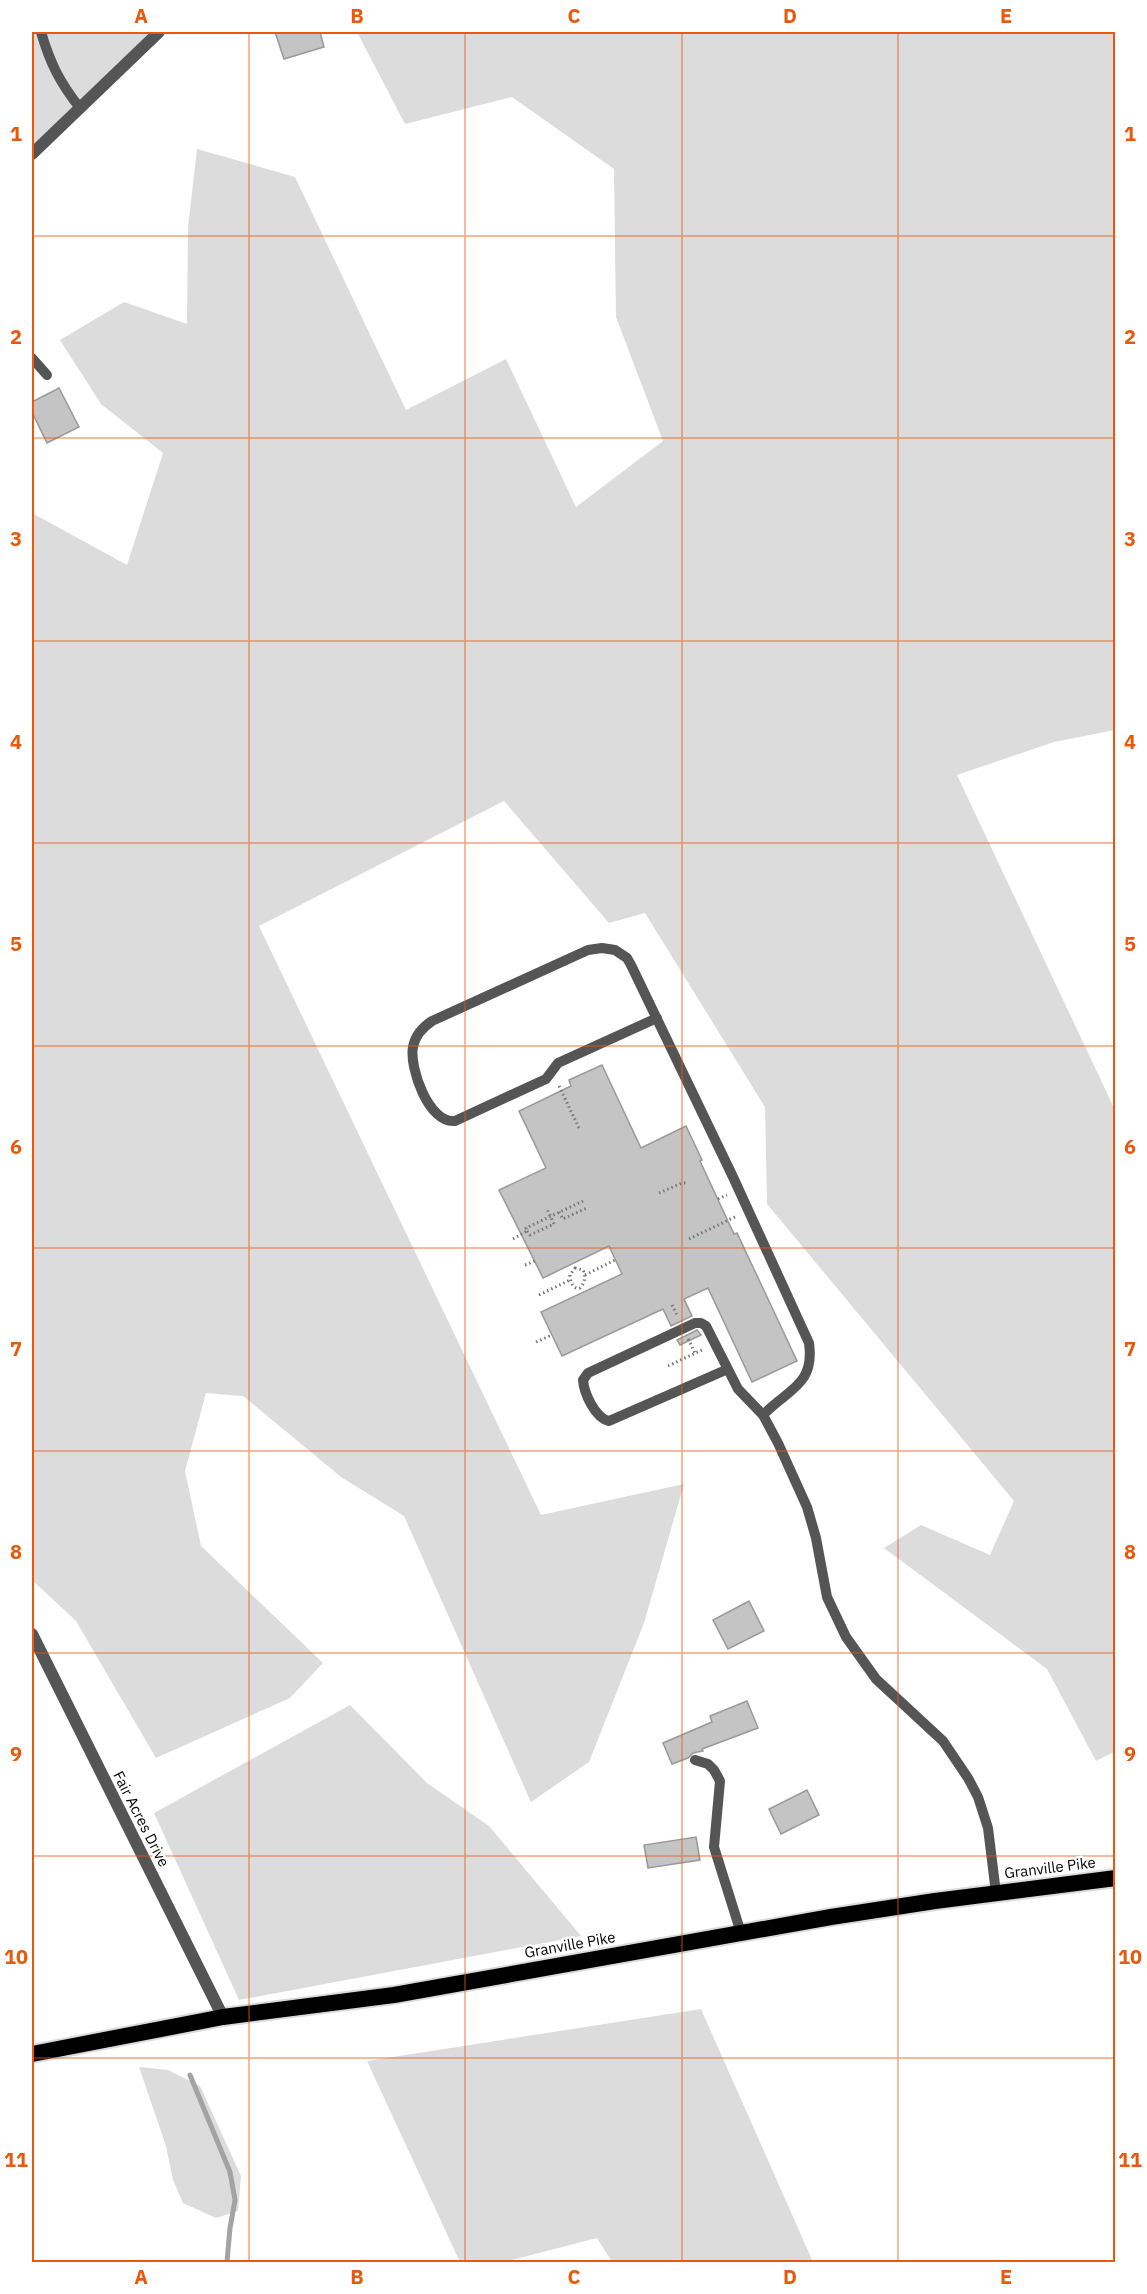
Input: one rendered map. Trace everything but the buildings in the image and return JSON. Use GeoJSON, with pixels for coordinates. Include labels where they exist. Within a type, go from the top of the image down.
{"type":"FeatureCollection","features":[{"type":"Feature","properties":{"kind":"highway","name":"Granville Pike"},"geometry":{"type":"LineString","coordinates":[[32,2054],[224,2017],[394,1995],[842,1915],[1116,1878]]}},
{"type":"Feature","properties":{"kind":"street"},"geometry":{"type":"LineString","coordinates":[[32,154],[159,32]]}},
{"type":"Feature","properties":{"kind":"street","name":"Fair Acres Drive"},"geometry":{"type":"LineString","coordinates":[[32,1634],[224,2017]]}},
{"type":"Feature","properties":{"kind":"lane"},"geometry":{"type":"LineString","coordinates":[[41,32],[49,59],[58,77],[81,108]]}},
{"type":"Feature","properties":{"kind":"lane"},"geometry":{"type":"LineString","coordinates":[[32,358],[47,375]]}},
{"type":"Feature","properties":{"kind":"lane"},"geometry":{"type":"LineString","coordinates":[[657,1018],[558,1064],[546,1079],[454,1121],[445,1121],[432,1110],[414,1068],[413,1046],[419,1033],[428,1024],[595,948],[615,950],[627,958],[657,1018],[809,1343],[810,1368],[805,1377],[763,1415]]}},
{"type":"Feature","properties":{"kind":"lane"},"geometry":{"type":"LineString","coordinates":[[728,1369],[609,1421],[597,1414],[583,1380],[588,1373],[698,1322],[706,1326],[743,1397],[763,1415],[807,1507],[816,1538],[827,1596],[846,1637],[876,1679],[943,1741],[969,1778],[988,1828],[996,1893]]}},
{"type":"Feature","properties":{"kind":"lane"},"geometry":{"type":"LineString","coordinates":[[695,1760],[708,1764],[720,1781],[714,1847],[741,1933]]}},
{"type":"Feature","properties":{"kind":"path"},"geometry":{"type":"LineString","coordinates":[[560,1086],[579,1128]]}},
{"type":"Feature","properties":{"kind":"path"},"geometry":{"type":"LineString","coordinates":[[659,1193],[687,1183]]}},
{"type":"Feature","properties":{"kind":"path"},"geometry":{"type":"LineString","coordinates":[[718,1199],[729,1194]]}},
{"type":"Feature","properties":{"kind":"path"},"geometry":{"type":"LineString","coordinates":[[513,1239],[527,1231],[526,1228],[583,1201]]}},
{"type":"Feature","properties":{"kind":"path"},"geometry":{"type":"LineString","coordinates":[[559,1212],[562,1220],[587,1208]]}},
{"type":"Feature","properties":{"kind":"path"},"geometry":{"type":"LineString","coordinates":[[527,1231],[530,1235],[554,1224],[547,1209]]}},
{"type":"Feature","properties":{"kind":"path"},"geometry":{"type":"LineString","coordinates":[[689,1239],[739,1215]]}},
{"type":"Feature","properties":{"kind":"path"},"geometry":{"type":"LineString","coordinates":[[585,1275],[583,1270],[575,1268],[570,1275],[573,1286],[580,1288],[585,1275],[615,1260]]}},
{"type":"Feature","properties":{"kind":"path"},"geometry":{"type":"LineString","coordinates":[[525,1265],[535,1261]]}},
{"type":"Feature","properties":{"kind":"path"},"geometry":{"type":"LineString","coordinates":[[540,1295],[570,1280]]}},
{"type":"Feature","properties":{"kind":"path"},"geometry":{"type":"LineString","coordinates":[[672,1305],[679,1319]]}},
{"type":"Feature","properties":{"kind":"path"},"geometry":{"type":"LineString","coordinates":[[536,1342],[552,1335]]}},
{"type":"Feature","properties":{"kind":"path"},"geometry":{"type":"LineString","coordinates":[[687,1337],[695,1353]]}},
{"type":"Feature","properties":{"kind":"path"},"geometry":{"type":"LineString","coordinates":[[669,1366],[704,1349]]}},
{"type":"Feature","properties":{"kind":"shaded area"},"geometry":{"type":"Polygon","coordinates":[[[32,32],[159,32],[32,154],[32,32]]]}},
{"type":"Feature","properties":{"kind":"shaded area"},"geometry":{"type":"Polygon","coordinates":[[[357,32],[1115,32],[1115,730],[1054,742],[957,775],[1115,1110],[1116,1751],[1096,1761],[1047,1669],[884,1548],[921,1525],[990,1555],[1014,1501],[767,1204],[765,1107],[645,913],[609,923],[504,801],[259,926],[541,1515],[684,1484],[644,1623],[589,1762],[531,1802],[404,1516],[341,1477],[243,1396],[206,1393],[185,1471],[201,1546],[323,1663],[290,1698],[156,1758],[76,1621],[32,1580],[32,513],[127,565],[163,453],[101,404],[60,340],[124,302],[187,324],[188,227],[197,149],[295,177],[406,410],[506,359],[576,507],[663,441],[616,317],[614,169],[512,97],[405,124],[357,32]]]}},
{"type":"Feature","properties":{"kind":"shaded area"},"geometry":{"type":"Polygon","coordinates":[[[350,1705],[427,1783],[489,1826],[581,1936],[239,2000],[154,1813],[350,1705]]]}},
{"type":"Feature","properties":{"kind":"shaded area"},"geometry":{"type":"Polygon","coordinates":[[[701,2009],[813,2262],[612,2262],[597,2238],[504,2262],[460,2262],[367,2061],[701,2009]]]}},
{"type":"Feature","properties":{"kind":"shaded area"},"geometry":{"type":"Polygon","coordinates":[[[139,2067],[168,2070],[200,2086],[241,2176],[238,2211],[216,2218],[183,2203],[173,2180],[166,2146],[139,2067]]]}},
{"type":"Feature","properties":{"kind":"waterway"},"geometry":{"type":"LineString","coordinates":[[190,2075],[230,2172],[235,2200],[227,2262]]}}]}
